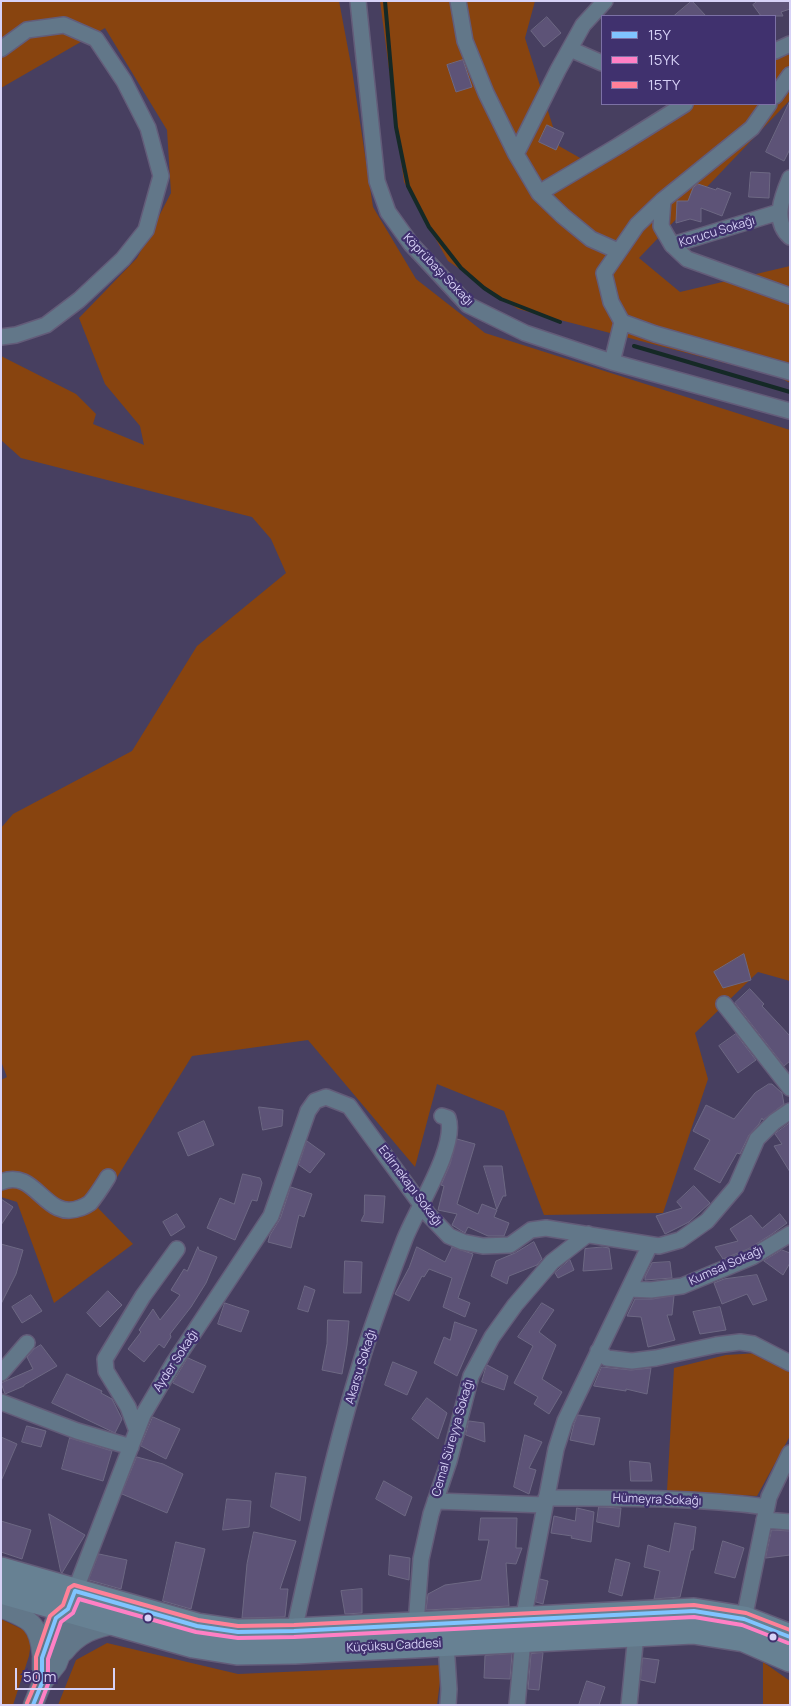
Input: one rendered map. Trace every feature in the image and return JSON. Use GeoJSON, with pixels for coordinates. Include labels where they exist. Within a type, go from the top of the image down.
{"type":"FeatureCollection","features":[{"type":"Feature","properties":{"kind":"main road","name":"Küçüksu Caddesi"},"geometry":{"type":"LineString","coordinates":[[1,1570],[72,1600],[118,1624],[193,1645],[237,1652],[295,1651],[417,1635],[523,1630],[694,1611],[742,1628],[790,1638]]}},
{"type":"Feature","properties":{"kind":"main road","name":"Küçüksu Caddesi"},"geometry":{"type":"LineString","coordinates":[[1,1591],[72,1600],[158,1625],[174,1619],[197,1626],[238,1632],[294,1631],[417,1635]]}},
{"type":"Feature","properties":{"kind":"main road","name":"Küçüksu Caddesi"},"geometry":{"type":"LineString","coordinates":[[523,1630],[636,1634],[742,1628],[790,1659]]}},
{"type":"Feature","properties":{"kind":"street","name":"Köprübaşı Sokağı"},"geometry":{"type":"LineString","coordinates":[[358,1],[377,181],[388,212],[411,244],[468,304],[525,333],[612,362],[790,411]]}},
{"type":"Feature","properties":{"kind":"street"},"geometry":{"type":"LineString","coordinates":[[458,1],[464,41],[486,93],[516,154],[539,193],[563,216],[591,238],[618,251]]}},
{"type":"Feature","properties":{"kind":"street"},"geometry":{"type":"LineString","coordinates":[[516,154],[583,25],[605,1]]}},
{"type":"Feature","properties":{"kind":"street"},"geometry":{"type":"LineString","coordinates":[[1,49],[27,30],[64,25],[96,39],[124,81],[148,128],[161,176],[146,230],[123,259],[79,300],[46,325],[16,335],[1,337]]}},
{"type":"Feature","properties":{"kind":"street"},"geometry":{"type":"LineString","coordinates":[[776,51],[790,44]]}},
{"type":"Feature","properties":{"kind":"street"},"geometry":{"type":"LineString","coordinates":[[570,49],[601,63]]}},
{"type":"Feature","properties":{"kind":"street"},"geometry":{"type":"LineString","coordinates":[[776,95],[790,75]]}},
{"type":"Feature","properties":{"kind":"street"},"geometry":{"type":"LineString","coordinates":[[539,193],[683,105]]}},
{"type":"Feature","properties":{"kind":"street"},"geometry":{"type":"LineString","coordinates":[[768,105],[752,128],[663,200],[637,225],[604,273],[611,302],[622,322],[655,334],[790,372]]}},
{"type":"Feature","properties":{"kind":"street"},"geometry":{"type":"LineString","coordinates":[[790,178],[784,203],[782,231],[790,237]]}},
{"type":"Feature","properties":{"kind":"street","name":"Korucu Sokağı"},"geometry":{"type":"LineString","coordinates":[[663,200],[661,226],[672,246],[784,203]]}},
{"type":"Feature","properties":{"kind":"street"},"geometry":{"type":"LineString","coordinates":[[672,246],[687,259],[790,296]]}},
{"type":"Feature","properties":{"kind":"street"},"geometry":{"type":"LineString","coordinates":[[612,362],[622,322]]}},
{"type":"Feature","properties":{"kind":"street"},"geometry":{"type":"LineString","coordinates":[[724,1004],[790,1088]]}},
{"type":"Feature","properties":{"kind":"street","name":"Edirnekapı Sokağı"},"geometry":{"type":"LineString","coordinates":[[297,1143],[308,1111],[316,1101],[326,1097],[349,1106],[428,1214],[449,1236],[464,1242],[483,1246],[510,1245],[530,1230],[546,1228],[659,1246],[680,1240],[707,1221],[736,1187],[757,1139],[774,1122],[790,1111]]}},
{"type":"Feature","properties":{"kind":"street","name":"Akarsu Sokağı"},"geometry":{"type":"LineString","coordinates":[[294,1631],[314,1542],[361,1362],[408,1229],[439,1165],[448,1139],[450,1125],[448,1118],[442,1116]]}},
{"type":"Feature","properties":{"kind":"street","name":"Ayder Sokağı"},"geometry":{"type":"LineString","coordinates":[[72,1600],[143,1415],[173,1364],[271,1216],[284,1185],[297,1143]]}},
{"type":"Feature","properties":{"kind":"street"},"geometry":{"type":"LineString","coordinates":[[1,1182],[9,1179],[31,1185],[58,1209],[72,1211],[89,1204],[108,1177]]}},
{"type":"Feature","properties":{"kind":"street","name":"Cemal Süreyya Sokağı"},"geometry":{"type":"LineString","coordinates":[[417,1635],[421,1559],[471,1376],[492,1337],[515,1305],[552,1262],[588,1234]]}},
{"type":"Feature","properties":{"kind":"street","name":"Kumsal Sokağı"},"geometry":{"type":"LineString","coordinates":[[629,1289],[651,1290],[682,1286],[752,1257],[790,1234]]}},
{"type":"Feature","properties":{"kind":"street"},"geometry":{"type":"LineString","coordinates":[[517,1705],[523,1630],[556,1449],[565,1421],[650,1245]]}},
{"type":"Feature","properties":{"kind":"street"},"geometry":{"type":"LineString","coordinates":[[137,1431],[128,1407],[106,1371],[105,1359],[143,1296],[177,1249]]}},
{"type":"Feature","properties":{"kind":"street"},"geometry":{"type":"LineString","coordinates":[[598,1351],[607,1358],[632,1361],[740,1342],[753,1344],[790,1363]]}},
{"type":"Feature","properties":{"kind":"street"},"geometry":{"type":"LineString","coordinates":[[1,1372],[28,1343]]}},
{"type":"Feature","properties":{"kind":"street"},"geometry":{"type":"LineString","coordinates":[[1,1402],[77,1431],[131,1447]]}},
{"type":"Feature","properties":{"kind":"street"},"geometry":{"type":"LineString","coordinates":[[742,1628],[769,1497],[790,1453]]}},
{"type":"Feature","properties":{"kind":"street","name":"Hümeyra Sokağı"},"geometry":{"type":"LineString","coordinates":[[436,1501],[545,1502],[645,1498],[734,1502],[790,1522]]}},
{"type":"Feature","properties":{"kind":"street"},"geometry":{"type":"LineString","coordinates":[[34,1705],[49,1661],[73,1622],[72,1600]]}},
{"type":"Feature","properties":{"kind":"street"},"geometry":{"type":"LineString","coordinates":[[1,1608],[20,1615],[32,1623],[49,1661]]}},
{"type":"Feature","properties":{"kind":"street"},"geometry":{"type":"LineString","coordinates":[[49,1661],[74,1640],[101,1626],[118,1624]]}},
{"type":"Feature","properties":{"kind":"street"},"geometry":{"type":"LineString","coordinates":[[446,1633],[448,1705]]}},
{"type":"Feature","properties":{"kind":"street"},"geometry":{"type":"LineString","coordinates":[[629,1705],[636,1634]]}},
{"type":"Feature","properties":{"kind":"shaded area"},"geometry":{"type":"Polygon","coordinates":[[[1,1],[339,1],[352,70],[373,207],[416,279],[485,333],[790,430],[790,981],[758,972],[695,1033],[708,1079],[663,1213],[544,1215],[504,1111],[437,1084],[415,1167],[308,1040],[192,1056],[98,1208],[133,1244],[54,1303],[17,1202],[1,1197],[1,1080],[7,1077],[1,1061],[1,828],[13,814],[132,751],[197,646],[286,573],[271,539],[252,517],[21,458],[1,440],[1,356],[76,394],[96,414],[93,424],[144,445],[140,426],[105,384],[79,318],[137,258],[171,193],[167,130],[105,28],[1,88],[1,1]]]}},
{"type":"Feature","properties":{"kind":"shaded area"},"geometry":{"type":"Polygon","coordinates":[[[380,1],[535,1],[525,38],[559,146],[596,167],[685,105],[776,105],[776,44],[790,56],[790,100],[639,258],[680,292],[790,266],[790,383],[779,377],[518,309],[448,261],[404,182],[380,1]]]}},
{"type":"Feature","properties":{"kind":"shaded area"},"geometry":{"type":"Polygon","coordinates":[[[758,1353],[790,1373],[790,1436],[757,1496],[667,1491],[674,1368],[726,1355],[758,1353]]]}},
{"type":"Feature","properties":{"kind":"shaded area"},"geometry":{"type":"Polygon","coordinates":[[[1,1619],[24,1630],[31,1642],[29,1656],[13,1705],[1,1705],[1,1619]]]}},
{"type":"Feature","properties":{"kind":"shaded area"},"geometry":{"type":"Polygon","coordinates":[[[107,1643],[238,1674],[442,1665],[437,1705],[58,1705],[76,1660],[107,1643]]]}},
{"type":"Feature","properties":{"kind":"shaded area"},"geometry":{"type":"Polygon","coordinates":[[[763,1662],[790,1681],[790,1705],[763,1705],[763,1662]]]}},
{"type":"Feature","properties":{"kind":"building"},"geometry":{"type":"Polygon","coordinates":[[[692,1],[705,15],[675,15],[692,1]]]}},
{"type":"Feature","properties":{"kind":"building"},"geometry":{"type":"Polygon","coordinates":[[[758,1],[790,1],[790,9],[781,12],[783,16],[760,15],[753,5],[758,1]]]}},
{"type":"Feature","properties":{"kind":"building"},"geometry":{"type":"Polygon","coordinates":[[[547,17],[561,33],[544,47],[531,31],[547,17]]]}},
{"type":"Feature","properties":{"kind":"building"},"geometry":{"type":"Polygon","coordinates":[[[463,60],[472,87],[456,92],[447,65],[463,60]]]}},
{"type":"Feature","properties":{"kind":"building"},"geometry":{"type":"Polygon","coordinates":[[[790,101],[790,149],[784,161],[766,152],[790,101]]]}},
{"type":"Feature","properties":{"kind":"building"},"geometry":{"type":"Polygon","coordinates":[[[547,125],[564,133],[556,150],[539,142],[547,125]]]}},
{"type":"Feature","properties":{"kind":"building"},"geometry":{"type":"Polygon","coordinates":[[[751,172],[770,173],[769,198],[749,197],[751,172]]]}},
{"type":"Feature","properties":{"kind":"building"},"geometry":{"type":"Polygon","coordinates":[[[698,184],[731,193],[722,216],[701,208],[701,222],[690,219],[676,223],[677,201],[688,201],[693,188],[698,184]]]}},
{"type":"Feature","properties":{"kind":"building"},"geometry":{"type":"Polygon","coordinates":[[[744,954],[751,980],[723,988],[714,972],[744,954]]]}},
{"type":"Feature","properties":{"kind":"building"},"geometry":{"type":"Polygon","coordinates":[[[750,989],[764,1004],[762,1006],[790,1036],[790,1061],[784,1066],[735,1003],[750,989]]]}},
{"type":"Feature","properties":{"kind":"building"},"geometry":{"type":"Polygon","coordinates":[[[736,1034],[756,1060],[738,1073],[719,1046],[736,1034]]]}},
{"type":"Feature","properties":{"kind":"building"},"geometry":{"type":"Polygon","coordinates":[[[772,1084],[782,1093],[784,1104],[763,1120],[762,1118],[749,1135],[740,1154],[737,1153],[720,1183],[694,1169],[710,1140],[693,1131],[706,1105],[734,1119],[755,1093],[772,1084]]]}},
{"type":"Feature","properties":{"kind":"building"},"geometry":{"type":"Polygon","coordinates":[[[259,1107],[283,1110],[282,1126],[263,1130],[259,1107]]]}},
{"type":"Feature","properties":{"kind":"building"},"geometry":{"type":"Polygon","coordinates":[[[204,1121],[214,1145],[188,1156],[178,1133],[204,1121]]]}},
{"type":"Feature","properties":{"kind":"building"},"geometry":{"type":"Polygon","coordinates":[[[790,1123],[790,1172],[774,1146],[782,1144],[775,1134],[790,1123]]]}},
{"type":"Feature","properties":{"kind":"building"},"geometry":{"type":"Polygon","coordinates":[[[457,1139],[475,1144],[457,1204],[478,1214],[482,1204],[497,1210],[494,1217],[509,1223],[504,1236],[488,1236],[468,1227],[465,1233],[452,1225],[457,1214],[438,1210],[444,1186],[441,1185],[450,1164],[457,1139]]]}},
{"type":"Feature","properties":{"kind":"building"},"geometry":{"type":"Polygon","coordinates":[[[307,1141],[325,1154],[310,1173],[299,1165],[307,1141]]]}},
{"type":"Feature","properties":{"kind":"building"},"geometry":{"type":"Polygon","coordinates":[[[484,1166],[502,1166],[506,1196],[503,1196],[497,1209],[484,1166]]]}},
{"type":"Feature","properties":{"kind":"building"},"geometry":{"type":"Polygon","coordinates":[[[243,1174],[260,1178],[262,1183],[257,1201],[252,1200],[235,1240],[207,1228],[220,1198],[234,1204],[243,1174]]]}},
{"type":"Feature","properties":{"kind":"building"},"geometry":{"type":"Polygon","coordinates":[[[694,1186],[710,1203],[689,1222],[665,1234],[656,1216],[682,1208],[677,1202],[694,1186]]]}},
{"type":"Feature","properties":{"kind":"building"},"geometry":{"type":"Polygon","coordinates":[[[291,1187],[312,1194],[304,1217],[299,1215],[291,1248],[268,1242],[280,1219],[291,1187]]]}},
{"type":"Feature","properties":{"kind":"building"},"geometry":{"type":"Polygon","coordinates":[[[365,1195],[385,1196],[383,1223],[361,1221],[364,1215],[365,1195]]]}},
{"type":"Feature","properties":{"kind":"building"},"geometry":{"type":"Polygon","coordinates":[[[1,1199],[13,1207],[1,1225],[1,1199]]]}},
{"type":"Feature","properties":{"kind":"building"},"geometry":{"type":"Polygon","coordinates":[[[177,1214],[185,1227],[171,1236],[163,1222],[177,1214]]]}},
{"type":"Feature","properties":{"kind":"building"},"geometry":{"type":"Polygon","coordinates":[[[780,1214],[787,1223],[748,1249],[723,1259],[715,1247],[738,1241],[730,1229],[751,1215],[762,1228],[780,1214]]]}},
{"type":"Feature","properties":{"kind":"building"},"geometry":{"type":"Polygon","coordinates":[[[534,1242],[542,1259],[537,1265],[509,1276],[507,1284],[491,1276],[496,1261],[534,1242]]]}},
{"type":"Feature","properties":{"kind":"building"},"geometry":{"type":"Polygon","coordinates":[[[1,1244],[23,1250],[16,1274],[1,1304],[1,1244]]]}},
{"type":"Feature","properties":{"kind":"building"},"geometry":{"type":"Polygon","coordinates":[[[198,1247],[199,1250],[217,1257],[206,1283],[191,1307],[170,1334],[171,1337],[164,1348],[159,1344],[144,1362],[128,1349],[141,1332],[139,1330],[153,1309],[160,1320],[180,1295],[171,1290],[184,1269],[187,1271],[198,1247]]]}},
{"type":"Feature","properties":{"kind":"building"},"geometry":{"type":"Polygon","coordinates":[[[417,1247],[445,1262],[452,1247],[473,1254],[458,1298],[470,1303],[465,1317],[443,1307],[452,1278],[429,1269],[424,1277],[422,1276],[409,1301],[395,1294],[409,1268],[417,1247]]]}},
{"type":"Feature","properties":{"kind":"building"},"geometry":{"type":"Polygon","coordinates":[[[609,1248],[612,1269],[583,1271],[585,1249],[609,1248]]]}},
{"type":"Feature","properties":{"kind":"building"},"geometry":{"type":"Polygon","coordinates":[[[782,1250],[790,1253],[790,1263],[783,1275],[764,1261],[782,1250]]]}},
{"type":"Feature","properties":{"kind":"building"},"geometry":{"type":"Polygon","coordinates":[[[570,1260],[574,1270],[558,1278],[555,1273],[570,1260]]]}},
{"type":"Feature","properties":{"kind":"building"},"geometry":{"type":"Polygon","coordinates":[[[345,1261],[362,1262],[361,1293],[344,1293],[345,1261]]]}},
{"type":"Feature","properties":{"kind":"building"},"geometry":{"type":"Polygon","coordinates":[[[670,1262],[672,1278],[645,1280],[652,1263],[670,1262]]]}},
{"type":"Feature","properties":{"kind":"building"},"geometry":{"type":"Polygon","coordinates":[[[757,1275],[767,1300],[753,1305],[747,1294],[722,1304],[714,1283],[724,1279],[757,1275]]]}},
{"type":"Feature","properties":{"kind":"building"},"geometry":{"type":"Polygon","coordinates":[[[305,1286],[315,1290],[308,1312],[298,1309],[305,1286]]]}},
{"type":"Feature","properties":{"kind":"building"},"geometry":{"type":"Polygon","coordinates":[[[108,1291],[122,1305],[100,1327],[87,1313],[108,1291]]]}},
{"type":"Feature","properties":{"kind":"building"},"geometry":{"type":"Polygon","coordinates":[[[31,1295],[42,1311],[22,1323],[12,1307],[31,1295]]]}},
{"type":"Feature","properties":{"kind":"building"},"geometry":{"type":"Polygon","coordinates":[[[674,1296],[672,1315],[667,1315],[675,1340],[648,1347],[641,1317],[627,1316],[635,1299],[674,1296]]]}},
{"type":"Feature","properties":{"kind":"building"},"geometry":{"type":"Polygon","coordinates":[[[225,1303],[249,1311],[241,1332],[218,1324],[225,1303]]]}},
{"type":"Feature","properties":{"kind":"building"},"geometry":{"type":"Polygon","coordinates":[[[542,1303],[554,1310],[539,1332],[556,1345],[542,1379],[562,1392],[549,1414],[534,1404],[538,1397],[514,1383],[533,1346],[518,1337],[542,1303]]]}},
{"type":"Feature","properties":{"kind":"building"},"geometry":{"type":"Polygon","coordinates":[[[720,1307],[726,1330],[700,1334],[693,1312],[720,1307]]]}},
{"type":"Feature","properties":{"kind":"building"},"geometry":{"type":"Polygon","coordinates":[[[328,1320],[349,1321],[342,1374],[322,1370],[327,1344],[328,1320]]]}},
{"type":"Feature","properties":{"kind":"building"},"geometry":{"type":"Polygon","coordinates":[[[455,1322],[477,1330],[457,1376],[434,1363],[444,1337],[450,1340],[455,1322]]]}},
{"type":"Feature","properties":{"kind":"building"},"geometry":{"type":"Polygon","coordinates":[[[41,1345],[57,1366],[24,1386],[5,1394],[1,1383],[33,1369],[27,1357],[34,1349],[41,1345]]]}},
{"type":"Feature","properties":{"kind":"building"},"geometry":{"type":"Polygon","coordinates":[[[188,1358],[206,1366],[193,1393],[173,1383],[188,1358]]]}},
{"type":"Feature","properties":{"kind":"building"},"geometry":{"type":"Polygon","coordinates":[[[393,1362],[417,1372],[407,1395],[385,1385],[393,1362]]]}},
{"type":"Feature","properties":{"kind":"building"},"geometry":{"type":"Polygon","coordinates":[[[487,1365],[508,1376],[504,1390],[482,1382],[487,1365]]]}},
{"type":"Feature","properties":{"kind":"building"},"geometry":{"type":"Polygon","coordinates":[[[602,1367],[631,1370],[651,1368],[647,1394],[626,1389],[626,1391],[594,1386],[602,1367]]]}},
{"type":"Feature","properties":{"kind":"building"},"geometry":{"type":"Polygon","coordinates":[[[67,1374],[102,1391],[101,1393],[112,1399],[122,1419],[115,1433],[52,1403],[67,1374]]]}},
{"type":"Feature","properties":{"kind":"building"},"geometry":{"type":"Polygon","coordinates":[[[427,1398],[447,1413],[438,1439],[412,1419],[427,1398]]]}},
{"type":"Feature","properties":{"kind":"building"},"geometry":{"type":"Polygon","coordinates":[[[578,1415],[600,1418],[594,1445],[570,1440],[578,1415]]]}},
{"type":"Feature","properties":{"kind":"building"},"geometry":{"type":"Polygon","coordinates":[[[153,1417],[180,1429],[166,1459],[141,1446],[153,1417]]]}},
{"type":"Feature","properties":{"kind":"building"},"geometry":{"type":"Polygon","coordinates":[[[469,1421],[484,1423],[485,1442],[466,1435],[469,1421]]]}},
{"type":"Feature","properties":{"kind":"building"},"geometry":{"type":"Polygon","coordinates":[[[27,1426],[46,1431],[41,1447],[22,1442],[27,1426]]]}},
{"type":"Feature","properties":{"kind":"building"},"geometry":{"type":"Polygon","coordinates":[[[525,1435],[542,1442],[529,1468],[536,1470],[529,1494],[514,1487],[525,1435]]]}},
{"type":"Feature","properties":{"kind":"building"},"geometry":{"type":"Polygon","coordinates":[[[1,1437],[17,1444],[1,1481],[1,1437]]]}},
{"type":"Feature","properties":{"kind":"building"},"geometry":{"type":"Polygon","coordinates":[[[70,1438],[112,1451],[103,1481],[62,1469],[70,1438]]]}},
{"type":"Feature","properties":{"kind":"building"},"geometry":{"type":"Polygon","coordinates":[[[137,1457],[163,1464],[183,1474],[167,1513],[122,1494],[137,1457]]]}},
{"type":"Feature","properties":{"kind":"building"},"geometry":{"type":"Polygon","coordinates":[[[630,1461],[650,1463],[652,1481],[631,1481],[630,1461]]]}},
{"type":"Feature","properties":{"kind":"building"},"geometry":{"type":"Polygon","coordinates":[[[276,1473],[306,1477],[300,1521],[271,1507],[276,1473]]]}},
{"type":"Feature","properties":{"kind":"building"},"geometry":{"type":"Polygon","coordinates":[[[384,1481],[412,1497],[405,1516],[376,1499],[384,1481]]]}},
{"type":"Feature","properties":{"kind":"building"},"geometry":{"type":"Polygon","coordinates":[[[227,1499],[251,1501],[249,1527],[223,1530],[227,1499]]]}},
{"type":"Feature","properties":{"kind":"building"},"geometry":{"type":"Polygon","coordinates":[[[599,1507],[621,1508],[619,1527],[597,1522],[599,1507]]]}},
{"type":"Feature","properties":{"kind":"building"},"geometry":{"type":"Polygon","coordinates":[[[577,1508],[594,1512],[591,1542],[571,1538],[572,1536],[551,1533],[554,1516],[575,1521],[577,1508]]]}},
{"type":"Feature","properties":{"kind":"building"},"geometry":{"type":"Polygon","coordinates":[[[49,1514],[85,1535],[62,1573],[61,1572],[49,1514]]]}},
{"type":"Feature","properties":{"kind":"building"},"geometry":{"type":"Polygon","coordinates":[[[481,1518],[517,1518],[516,1548],[522,1548],[516,1564],[506,1563],[509,1606],[426,1610],[428,1594],[445,1585],[481,1580],[489,1540],[479,1540],[481,1518]]]}},
{"type":"Feature","properties":{"kind":"building"},"geometry":{"type":"Polygon","coordinates":[[[1,1521],[31,1530],[22,1559],[1,1552],[1,1521]]]}},
{"type":"Feature","properties":{"kind":"building"},"geometry":{"type":"Polygon","coordinates":[[[675,1523],[696,1527],[693,1550],[691,1550],[680,1597],[654,1599],[660,1571],[644,1567],[648,1545],[669,1552],[675,1523]]]}},
{"type":"Feature","properties":{"kind":"building"},"geometry":{"type":"Polygon","coordinates":[[[772,1530],[790,1531],[790,1555],[766,1558],[772,1530]]]}},
{"type":"Feature","properties":{"kind":"building"},"geometry":{"type":"Polygon","coordinates":[[[254,1532],[296,1541],[280,1589],[288,1589],[285,1617],[242,1618],[247,1564],[254,1532]]]}},
{"type":"Feature","properties":{"kind":"building"},"geometry":{"type":"Polygon","coordinates":[[[723,1541],[744,1548],[735,1578],[715,1573],[723,1541]]]}},
{"type":"Feature","properties":{"kind":"building"},"geometry":{"type":"Polygon","coordinates":[[[176,1542],[205,1549],[191,1609],[163,1601],[176,1542]]]}},
{"type":"Feature","properties":{"kind":"building"},"geometry":{"type":"Polygon","coordinates":[[[99,1554],[127,1560],[121,1589],[89,1580],[99,1554]]]}},
{"type":"Feature","properties":{"kind":"building"},"geometry":{"type":"Polygon","coordinates":[[[390,1555],[410,1558],[409,1580],[389,1575],[390,1555]]]}},
{"type":"Feature","properties":{"kind":"building"},"geometry":{"type":"Polygon","coordinates":[[[616,1559],[630,1563],[622,1596],[609,1592],[616,1559]]]}},
{"type":"Feature","properties":{"kind":"building"},"geometry":{"type":"Polygon","coordinates":[[[540,1579],[548,1581],[543,1604],[536,1602],[540,1579]]]}},
{"type":"Feature","properties":{"kind":"building"},"geometry":{"type":"Polygon","coordinates":[[[362,1589],[362,1613],[345,1614],[341,1591],[362,1589]]]}},
{"type":"Feature","properties":{"kind":"building"},"geometry":{"type":"Polygon","coordinates":[[[543,1653],[539,1690],[528,1689],[531,1654],[543,1653]]]}},
{"type":"Feature","properties":{"kind":"building"},"geometry":{"type":"Polygon","coordinates":[[[512,1654],[510,1679],[484,1678],[485,1656],[512,1654]]]}},
{"type":"Feature","properties":{"kind":"building"},"geometry":{"type":"Polygon","coordinates":[[[643,1658],[659,1660],[655,1683],[641,1680],[643,1658]]]}},
{"type":"Feature","properties":{"kind":"building"},"geometry":{"type":"Polygon","coordinates":[[[587,1681],[605,1687],[599,1705],[579,1705],[587,1681]]]}},
{"type":"Feature","properties":{"kind":"waterway"},"geometry":{"type":"LineString","coordinates":[[385,1],[396,127],[408,186],[429,227],[461,268],[484,288],[501,299],[560,322]]}},
{"type":"Feature","properties":{"kind":"waterway"},"geometry":{"type":"LineString","coordinates":[[634,346],[790,392]]}},
{"type":"Feature","properties":{"kind":"transit line","name":"15TY"},"geometry":{"type":"LineString","coordinates":[[27,1703],[36,1682],[36,1657],[50,1616],[63,1605],[69,1588],[74,1585],[198,1620],[238,1626],[294,1625],[694,1605],[746,1613],[790,1630]]}},
{"type":"Feature","properties":{"kind":"transit line","name":"15Y"},"geometry":{"type":"LineString","coordinates":[[33,1705],[42,1683],[42,1658],[56,1618],[68,1609],[75,1591],[197,1626],[238,1632],[294,1631],[694,1611],[744,1619],[790,1637]]}},
{"type":"Feature","properties":{"kind":"transit line","name":"15YK"},"geometry":{"type":"LineString","coordinates":[[40,1705],[48,1684],[48,1659],[61,1622],[73,1613],[79,1599],[196,1632],[238,1638],[294,1637],[694,1617],[742,1625],[788,1643]]}}]}
